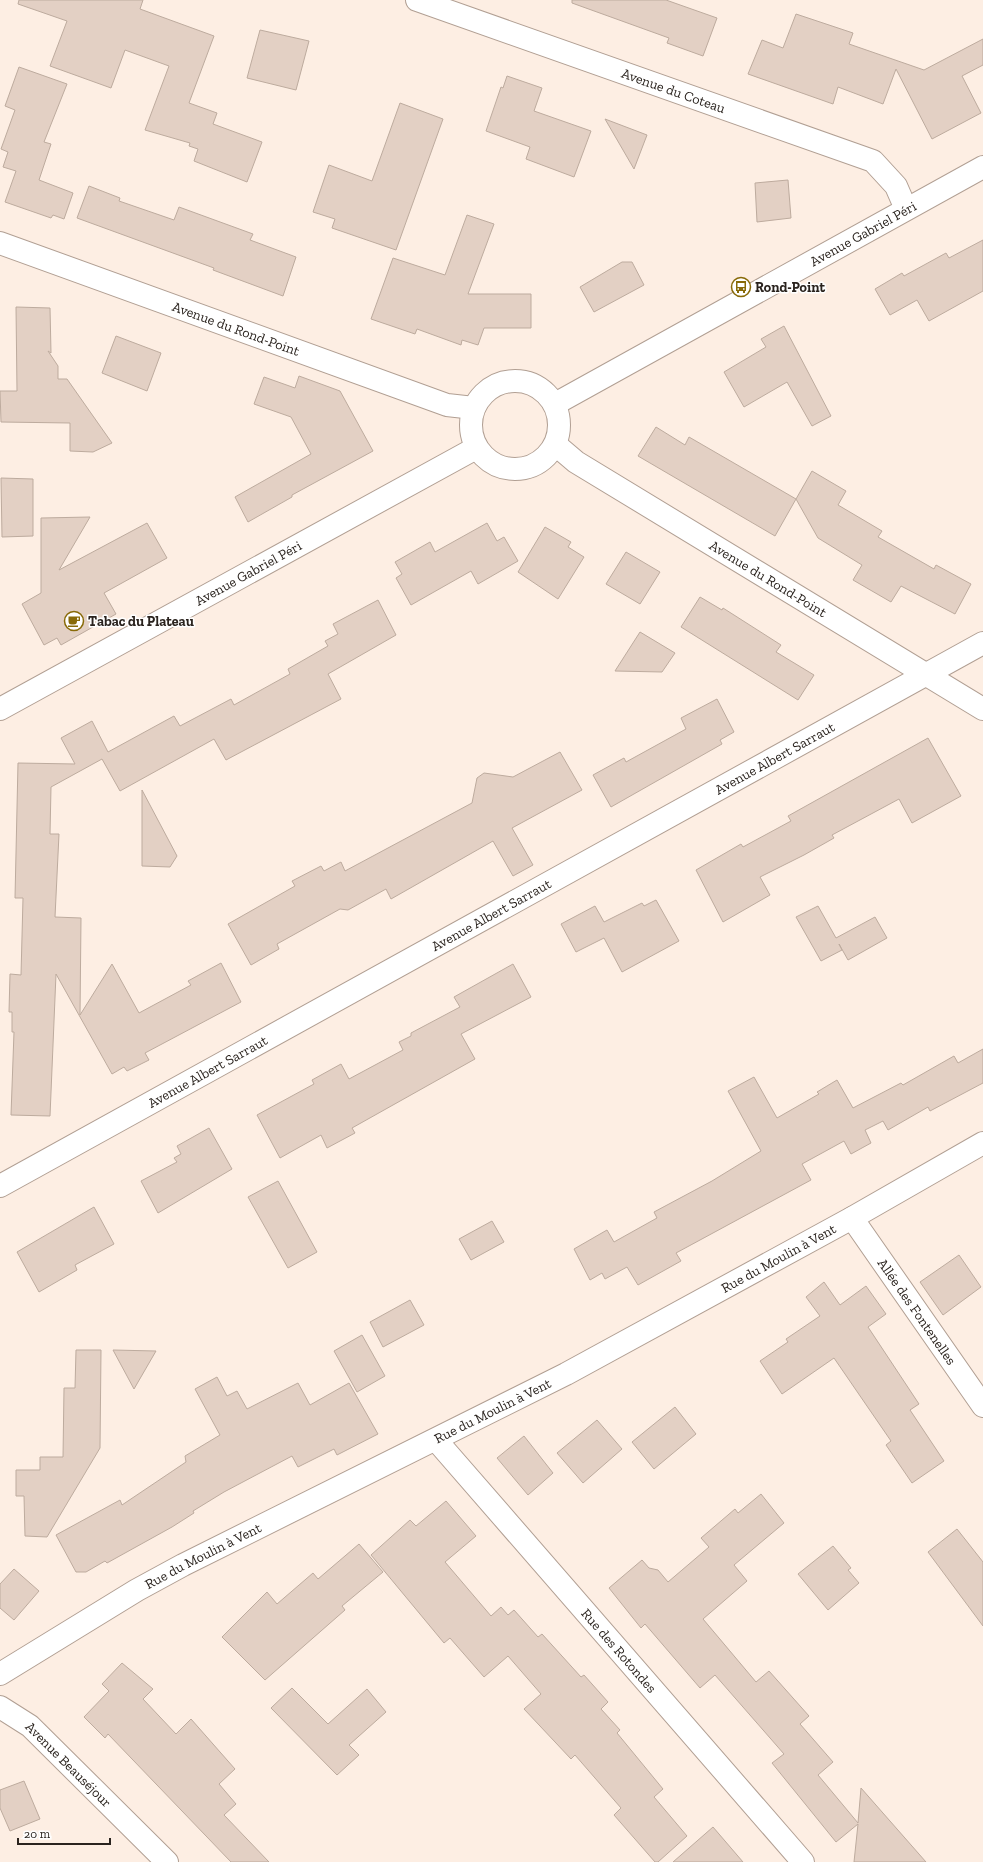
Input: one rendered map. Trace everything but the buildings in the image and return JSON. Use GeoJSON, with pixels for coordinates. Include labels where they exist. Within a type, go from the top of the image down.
{"type":"FeatureCollection","features":[{"type":"Feature","properties":{"kind":"street","name":"Avenue du Coteau"},"geometry":{"type":"LineString","coordinates":[[417,0],[873,161],[896,186],[906,210]]}},
{"type":"Feature","properties":{"kind":"street","name":"Avenue Gabriel Péri"},"geometry":{"type":"LineString","coordinates":[[554,404],[983,167]]}},
{"type":"Feature","properties":{"kind":"street","name":"Avenue du Rond-Point"},"geometry":{"type":"LineString","coordinates":[[0,243],[447,405],[474,408]]}},
{"type":"Feature","properties":{"kind":"street"},"geometry":{"type":"LineString","coordinates":[[520,381],[534,385],[546,393],[554,404],[559,416],[559,429],[556,445],[550,454],[539,463],[526,469],[511,470],[497,467],[485,459],[476,448],[471,435],[470,421],[474,408],[481,396],[492,387],[506,382],[520,381]]}},
{"type":"Feature","properties":{"kind":"street","name":"Avenue du Rond-Point"},"geometry":{"type":"LineString","coordinates":[[556,445],[576,462],[983,709]]}},
{"type":"Feature","properties":{"kind":"street","name":"Avenue Gabriel Péri"},"geometry":{"type":"LineString","coordinates":[[0,709],[476,448]]}},
{"type":"Feature","properties":{"kind":"street","name":"Avenue Albert Sarraut"},"geometry":{"type":"LineString","coordinates":[[0,1186],[983,643]]}},
{"type":"Feature","properties":{"kind":"street","name":"Rue du Moulin à Vent"},"geometry":{"type":"LineString","coordinates":[[0,1674],[137,1590],[183,1565],[566,1374],[852,1218],[983,1143]]}},
{"type":"Feature","properties":{"kind":"street","name":"Allée des Fontenelles"},"geometry":{"type":"LineString","coordinates":[[852,1218],[983,1406]]}},
{"type":"Feature","properties":{"kind":"street","name":"Rue des Rotondes"},"geometry":{"type":"LineString","coordinates":[[436,1440],[803,1862]]}},
{"type":"Feature","properties":{"kind":"street"},"geometry":{"type":"LineString","coordinates":[[0,1690],[0,1700]]}},
{"type":"Feature","properties":{"kind":"street","name":"Avenue Beauséjour"},"geometry":{"type":"LineString","coordinates":[[0,1707],[30,1726],[167,1862]]}},
{"type":"Feature","properties":{"kind":"place","name":"Rond-Point"},"geometry":{"type":"Point","coordinates":[741,287]}},
{"type":"Feature","properties":{"kind":"place","name":"Tabac du Plateau"},"geometry":{"type":"Point","coordinates":[74,621]}}]}
